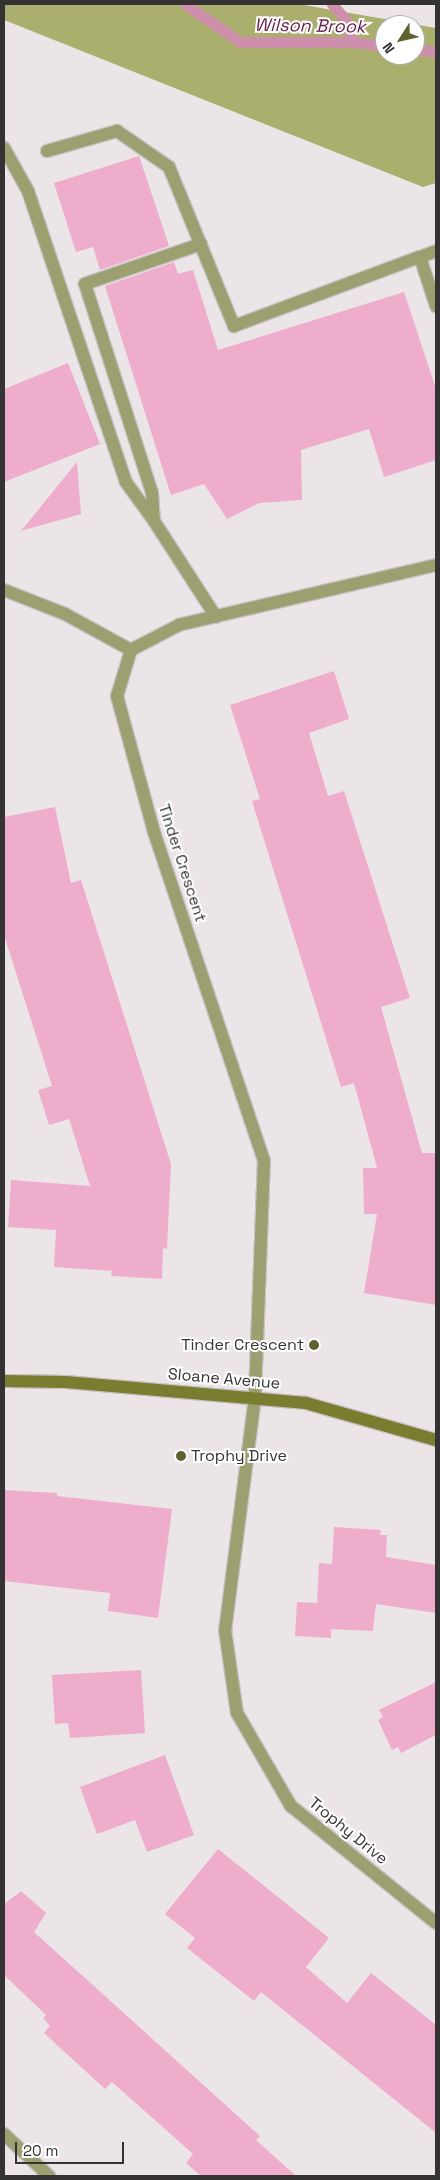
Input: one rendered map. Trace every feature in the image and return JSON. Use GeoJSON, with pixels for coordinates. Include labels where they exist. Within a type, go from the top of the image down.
{"type":"FeatureCollection","features":[{"type":"Feature","properties":{"kind":"street"},"geometry":{"type":"LineString","coordinates":[[47,151],[117,130],[169,167],[234,326],[436,251]]}},
{"type":"Feature","properties":{"kind":"street"},"geometry":{"type":"LineString","coordinates":[[4,148],[28,191],[126,482],[154,521],[216,617]]}},
{"type":"Feature","properties":{"kind":"street"},"geometry":{"type":"LineString","coordinates":[[154,521],[152,493],[84,284],[201,244]]}},
{"type":"Feature","properties":{"kind":"street"},"geometry":{"type":"LineString","coordinates":[[420,257],[436,306]]}},
{"type":"Feature","properties":{"kind":"street"},"geometry":{"type":"LineString","coordinates":[[4,590],[65,614],[131,650],[179,625],[436,566]]}},
{"type":"Feature","properties":{"kind":"street","name":"Tinder Crescent"},"geometry":{"type":"LineString","coordinates":[[131,650],[118,696],[154,832],[264,1160],[255,1397]]}},
{"type":"Feature","properties":{"kind":"street","name":"Sloane Avenue"},"geometry":{"type":"LineString","coordinates":[[4,1381],[66,1382],[255,1397],[306,1403],[436,1440]]}},
{"type":"Feature","properties":{"kind":"street","name":"Trophy Drive"},"geometry":{"type":"LineString","coordinates":[[255,1397],[225,1630],[238,1713],[291,1806],[436,1923]]}},
{"type":"Feature","properties":{"kind":"street"},"geometry":{"type":"LineString","coordinates":[[4,2134],[49,2176]]}},
{"type":"Feature","properties":{"kind":"green space"},"geometry":{"type":"Polygon","coordinates":[[[4,4],[298,4],[375,17],[375,65],[425,65],[425,26],[436,28],[436,183],[423,187],[4,20],[4,4]]]}},
{"type":"Feature","properties":{"kind":"building"},"geometry":{"type":"Polygon","coordinates":[[[139,156],[169,246],[100,270],[93,247],[76,252],[54,183],[139,156]]]}},
{"type":"Feature","properties":{"kind":"building"},"geometry":{"type":"Polygon","coordinates":[[[174,262],[178,274],[193,270],[218,350],[404,292],[436,389],[436,460],[384,477],[369,429],[301,450],[302,500],[259,503],[227,519],[204,484],[171,495],[105,286],[174,262]]]}},
{"type":"Feature","properties":{"kind":"building"},"geometry":{"type":"Polygon","coordinates":[[[68,363],[100,444],[4,482],[4,389],[68,363]]]}},
{"type":"Feature","properties":{"kind":"building"},"geometry":{"type":"Polygon","coordinates":[[[77,462],[81,514],[21,531],[77,462]]]}},
{"type":"Feature","properties":{"kind":"building"},"geometry":{"type":"Polygon","coordinates":[[[334,671],[349,719],[309,733],[328,796],[344,791],[410,998],[381,1007],[422,1153],[436,1153],[436,1305],[364,1293],[377,1214],[364,1214],[363,1168],[377,1168],[354,1083],[341,1087],[252,801],[260,799],[230,705],[334,671]]]}},
{"type":"Feature","properties":{"kind":"building"},"geometry":{"type":"Polygon","coordinates":[[[55,807],[71,883],[81,880],[171,1164],[167,1249],[163,1248],[162,1279],[111,1276],[112,1271],[54,1267],[56,1230],[8,1227],[11,1180],[90,1186],[69,1119],[49,1125],[38,1090],[52,1086],[4,935],[4,817],[55,807]]]}},
{"type":"Feature","properties":{"kind":"building"},"geometry":{"type":"Polygon","coordinates":[[[4,1490],[57,1493],[57,1496],[172,1509],[158,1618],[108,1611],[110,1593],[4,1581],[4,1490]]]}},
{"type":"Feature","properties":{"kind":"building"},"geometry":{"type":"Polygon","coordinates":[[[334,1527],[381,1530],[380,1535],[387,1535],[386,1557],[436,1565],[436,1613],[376,1604],[373,1631],[331,1629],[331,1638],[295,1636],[297,1602],[317,1603],[319,1563],[332,1564],[334,1527]]]}},
{"type":"Feature","properties":{"kind":"building"},"geometry":{"type":"Polygon","coordinates":[[[141,1670],[145,1733],[70,1738],[68,1723],[55,1724],[52,1675],[141,1670]]]}},
{"type":"Feature","properties":{"kind":"building"},"geometry":{"type":"Polygon","coordinates":[[[436,1682],[436,1735],[401,1753],[398,1747],[392,1750],[378,1720],[383,1717],[379,1710],[436,1682]]]}},
{"type":"Feature","properties":{"kind":"building"},"geometry":{"type":"Polygon","coordinates":[[[165,1755],[194,1835],[147,1852],[135,1820],[97,1834],[80,1787],[165,1755]]]}},
{"type":"Feature","properties":{"kind":"building"},"geometry":{"type":"Polygon","coordinates":[[[218,1849],[329,1938],[306,1967],[347,2003],[371,1973],[436,2025],[436,2133],[261,1992],[254,2001],[187,1948],[195,1938],[165,1914],[218,1849]]]}},
{"type":"Feature","properties":{"kind":"building"},"geometry":{"type":"Polygon","coordinates":[[[21,1891],[46,1913],[34,1932],[260,2136],[256,2140],[296,2176],[201,2176],[186,2163],[193,2154],[112,2082],[105,2089],[44,2033],[50,2026],[43,2018],[46,2015],[4,1975],[4,1904],[21,1891]]]}},
{"type":"Feature","properties":{"kind":"waterway","name":"Wilson Brook"},"geometry":{"type":"LineString","coordinates":[[185,4],[240,42],[353,42],[375,45]]}},
{"type":"Feature","properties":{"kind":"waterway"},"geometry":{"type":"LineString","coordinates":[[332,4],[345,19],[353,42]]}},
{"type":"Feature","properties":{"kind":"waterway","name":"Wilson Brook"},"geometry":{"type":"LineString","coordinates":[[425,50],[436,52]]}},
{"type":"Feature","properties":{"kind":"place","name":"Tinder Crescent"},"geometry":{"type":"Point","coordinates":[314,1345]}},
{"type":"Feature","properties":{"kind":"place","name":"Trophy Drive"},"geometry":{"type":"Point","coordinates":[181,1456]}}]}
